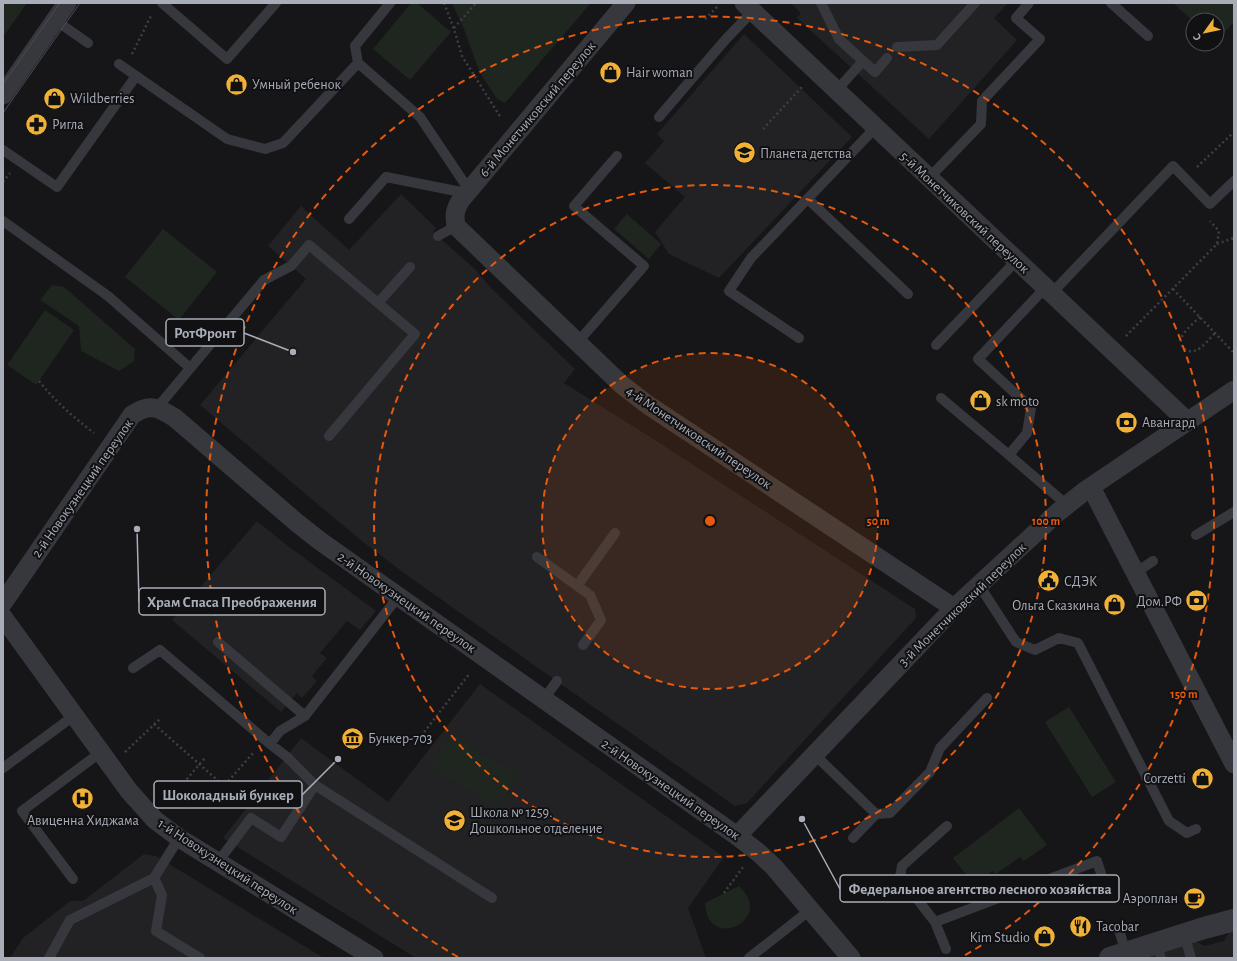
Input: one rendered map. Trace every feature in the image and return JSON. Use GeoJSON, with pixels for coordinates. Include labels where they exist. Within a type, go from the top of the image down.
{"type":"FeatureCollection","features":[{"type":"Feature","properties":{"kind":"street"},"geometry":{"type":"LineString","coordinates":[[3,95],[67,3]]}},
{"type":"Feature","properties":{"kind":"street","name":"6-й Монетчиковский переулок"},"geometry":{"type":"LineString","coordinates":[[455,222],[455,208],[467,192],[626,3]]}},
{"type":"Feature","properties":{"kind":"street","name":"5-й Монетчиковский переулок"},"geometry":{"type":"LineString","coordinates":[[748,7],[1187,421]]}},
{"type":"Feature","properties":{"kind":"street","name":"4-й Монетчиковский переулок"},"geometry":{"type":"LineString","coordinates":[[455,222],[577,343],[622,385],[648,405],[954,608]]}},
{"type":"Feature","properties":{"kind":"street","name":"3-й Монетчиковский переулок"},"geometry":{"type":"LineString","coordinates":[[737,836],[954,608],[1067,505],[1091,487],[1234,390]]}},
{"type":"Feature","properties":{"kind":"street","name":"2-й Новокузнецкий переулок"},"geometry":{"type":"LineString","coordinates":[[3,603],[132,415],[140,409],[149,407],[157,408],[175,418],[314,536],[759,853],[774,867],[851,958]]}},
{"type":"Feature","properties":{"kind":"street"},"geometry":{"type":"LineString","coordinates":[[1091,487],[1234,764]]}},
{"type":"Feature","properties":{"kind":"street","name":"1-й Новокузнецкий переулок"},"geometry":{"type":"LineString","coordinates":[[3,616],[129,791],[155,820],[179,838],[374,958]]}},
{"type":"Feature","properties":{"kind":"street"},"geometry":{"type":"LineString","coordinates":[[1118,955],[1159,950],[1184,934],[1234,920]]}},
{"type":"Feature","properties":{"kind":"lane"},"geometry":{"type":"LineString","coordinates":[[158,6],[227,59],[276,3]]}},
{"type":"Feature","properties":{"kind":"lane"},"geometry":{"type":"LineString","coordinates":[[390,3],[355,46],[358,63],[420,117],[467,192]]}},
{"type":"Feature","properties":{"kind":"lane"},"geometry":{"type":"LineString","coordinates":[[820,3],[839,39],[875,72],[887,58]]}},
{"type":"Feature","properties":{"kind":"lane"},"geometry":{"type":"LineString","coordinates":[[897,47],[937,45],[975,3]]}},
{"type":"Feature","properties":{"kind":"lane"},"geometry":{"type":"LineString","coordinates":[[929,178],[981,124],[982,101],[1040,39],[1016,18],[1029,3]]}},
{"type":"Feature","properties":{"kind":"lane"},"geometry":{"type":"LineString","coordinates":[[1112,3],[1148,36]]}},
{"type":"Feature","properties":{"kind":"lane"},"geometry":{"type":"LineString","coordinates":[[659,117],[726,39],[748,7]]}},
{"type":"Feature","properties":{"kind":"lane"},"geometry":{"type":"LineString","coordinates":[[55,20],[88,43]]}},
{"type":"Feature","properties":{"kind":"lane"},"geometry":{"type":"LineString","coordinates":[[836,90],[863,61]]}},
{"type":"Feature","properties":{"kind":"lane"},"geometry":{"type":"LineString","coordinates":[[122,66],[227,139],[265,149],[283,143],[358,63]]}},
{"type":"Feature","properties":{"kind":"lane"},"geometry":{"type":"LineString","coordinates":[[3,150],[57,187],[136,76]]}},
{"type":"Feature","properties":{"kind":"lane"},"geometry":{"type":"LineString","coordinates":[[799,338],[729,291],[751,258],[876,127]]}},
{"type":"Feature","properties":{"kind":"lane"},"geometry":{"type":"LineString","coordinates":[[577,343],[644,266],[574,206],[617,156]]}},
{"type":"Feature","properties":{"kind":"lane"},"geometry":{"type":"LineString","coordinates":[[1009,455],[1027,433],[1031,408],[978,359],[1173,166],[1210,204],[1234,181]]}},
{"type":"Feature","properties":{"kind":"lane"},"geometry":{"type":"LineString","coordinates":[[349,219],[386,176],[467,192]]}},
{"type":"Feature","properties":{"kind":"lane"},"geometry":{"type":"LineString","coordinates":[[808,199],[908,294]]}},
{"type":"Feature","properties":{"kind":"lane"},"geometry":{"type":"LineString","coordinates":[[3,221],[108,296],[190,368]]}},
{"type":"Feature","properties":{"kind":"lane"},"geometry":{"type":"LineString","coordinates":[[438,236],[455,222]]}},
{"type":"Feature","properties":{"kind":"lane"},"geometry":{"type":"LineString","coordinates":[[157,408],[264,280],[291,266],[309,245],[415,334],[329,436]]}},
{"type":"Feature","properties":{"kind":"lane"},"geometry":{"type":"LineString","coordinates":[[936,345],[1016,261]]}},
{"type":"Feature","properties":{"kind":"lane"},"geometry":{"type":"LineString","coordinates":[[378,303],[410,267]]}},
{"type":"Feature","properties":{"kind":"lane"},"geometry":{"type":"LineString","coordinates":[[941,398],[1067,505]]}},
{"type":"Feature","properties":{"kind":"lane"},"geometry":{"type":"LineString","coordinates":[[1196,536],[1234,512]]}},
{"type":"Feature","properties":{"kind":"lane"},"geometry":{"type":"LineString","coordinates":[[577,586],[615,533]]}},
{"type":"Feature","properties":{"kind":"lane"},"geometry":{"type":"LineString","coordinates":[[537,557],[590,595],[601,620],[583,645]]}},
{"type":"Feature","properties":{"kind":"lane"},"geometry":{"type":"LineString","coordinates":[[1135,573],[1153,561]]}},
{"type":"Feature","properties":{"kind":"lane"},"geometry":{"type":"LineString","coordinates":[[979,585],[1016,642],[1035,650],[1059,638],[1078,643],[1169,821],[1187,833],[1196,829]]}},
{"type":"Feature","properties":{"kind":"lane"},"geometry":{"type":"LineString","coordinates":[[267,742],[280,731],[305,716],[398,597]]}},
{"type":"Feature","properties":{"kind":"lane"},"geometry":{"type":"LineString","coordinates":[[218,642],[305,716]]}},
{"type":"Feature","properties":{"kind":"lane"},"geometry":{"type":"LineString","coordinates":[[133,668],[160,650],[286,757],[314,785],[492,898]]}},
{"type":"Feature","properties":{"kind":"lane"},"geometry":{"type":"LineString","coordinates":[[544,699],[557,682]]}},
{"type":"Feature","properties":{"kind":"lane"},"geometry":{"type":"LineString","coordinates":[[853,838],[876,814],[890,813],[930,772],[940,748],[987,698]]}},
{"type":"Feature","properties":{"kind":"lane"},"geometry":{"type":"LineString","coordinates":[[3,768],[75,715]]}},
{"type":"Feature","properties":{"kind":"lane"},"geometry":{"type":"LineString","coordinates":[[73,878],[22,811],[101,752]]}},
{"type":"Feature","properties":{"kind":"lane"},"geometry":{"type":"LineString","coordinates":[[814,754],[876,814]]}},
{"type":"Feature","properties":{"kind":"lane"},"geometry":{"type":"LineString","coordinates":[[218,862],[251,818],[281,838],[314,785]]}},
{"type":"Feature","properties":{"kind":"lane"},"geometry":{"type":"LineString","coordinates":[[946,949],[935,922],[900,877],[902,866],[947,826]]}},
{"type":"Feature","properties":{"kind":"lane"},"geometry":{"type":"LineString","coordinates":[[49,958],[70,920],[154,878],[179,838]]}},
{"type":"Feature","properties":{"kind":"lane"},"geometry":{"type":"LineString","coordinates":[[935,922],[1097,861],[1106,889]]}},
{"type":"Feature","properties":{"kind":"lane"},"geometry":{"type":"LineString","coordinates":[[154,878],[162,895],[156,931],[200,958]]}},
{"type":"Feature","properties":{"kind":"lane"},"geometry":{"type":"LineString","coordinates":[[749,958],[810,910]]}},
{"type":"Feature","properties":{"kind":"lane"},"geometry":{"type":"LineString","coordinates":[[1118,955],[1119,930]]}},
{"type":"Feature","properties":{"kind":"lane"},"geometry":{"type":"LineString","coordinates":[[1184,934],[1191,958]]}},
{"type":"Feature","properties":{"kind":"path"},"geometry":{"type":"LineString","coordinates":[[444,3],[462,56],[501,118]]}},
{"type":"Feature","properties":{"kind":"path"},"geometry":{"type":"LineString","coordinates":[[454,29],[476,3]]}},
{"type":"Feature","properties":{"kind":"path"},"geometry":{"type":"LineString","coordinates":[[705,19],[719,4]]}},
{"type":"Feature","properties":{"kind":"path"},"geometry":{"type":"LineString","coordinates":[[122,66],[158,6]]}},
{"type":"Feature","properties":{"kind":"path"},"geometry":{"type":"LineString","coordinates":[[763,129],[801,88]]}},
{"type":"Feature","properties":{"kind":"path"},"geometry":{"type":"LineString","coordinates":[[1185,179],[1234,132]]}},
{"type":"Feature","properties":{"kind":"path"},"geometry":{"type":"LineString","coordinates":[[1210,204],[1210,220],[1219,231],[1217,244]]}},
{"type":"Feature","properties":{"kind":"path"},"geometry":{"type":"LineString","coordinates":[[1126,336],[1217,244],[1234,238]]}},
{"type":"Feature","properties":{"kind":"path"},"geometry":{"type":"LineString","coordinates":[[1173,289],[1234,352]]}},
{"type":"Feature","properties":{"kind":"path"},"geometry":{"type":"LineString","coordinates":[[1200,318],[1184,333],[1181,338],[1181,343],[1184,348],[1189,351],[1194,351],[1215,333]]}},
{"type":"Feature","properties":{"kind":"path"},"geometry":{"type":"LineString","coordinates":[[38,381],[68,413],[94,432]]}},
{"type":"Feature","properties":{"kind":"path"},"geometry":{"type":"LineString","coordinates":[[418,740],[472,671]]}},
{"type":"Feature","properties":{"kind":"path"},"geometry":{"type":"LineString","coordinates":[[125,752],[160,719]]}},
{"type":"Feature","properties":{"kind":"path"},"geometry":{"type":"LineString","coordinates":[[154,724],[224,786],[267,742]]}},
{"type":"Feature","properties":{"kind":"path"},"geometry":{"type":"LineString","coordinates":[[166,802],[205,758]]}},
{"type":"Feature","properties":{"kind":"path"},"geometry":{"type":"LineString","coordinates":[[724,893],[745,864]]}},
{"type":"Feature","properties":{"kind":"shaded area"},"geometry":{"type":"Polygon","coordinates":[[[3,3],[27,3],[3,37],[3,3]]]}},
{"type":"Feature","properties":{"kind":"shaded area"},"geometry":{"type":"Polygon","coordinates":[[[411,3],[417,3],[451,32],[410,80],[373,49],[411,3]]]}},
{"type":"Feature","properties":{"kind":"shaded area"},"geometry":{"type":"Polygon","coordinates":[[[452,3],[591,3],[505,103],[497,99],[480,73],[464,29],[452,3]]]}},
{"type":"Feature","properties":{"kind":"shaded area"},"geometry":{"type":"Polygon","coordinates":[[[791,3],[1008,3],[994,18],[1017,40],[929,139],[797,18],[801,13],[791,3]]]}},
{"type":"Feature","properties":{"kind":"shaded area"},"geometry":{"type":"Polygon","coordinates":[[[1173,3],[1234,3],[1234,22],[1225,32],[1225,12],[1185,12],[1185,14],[1173,3]]]}},
{"type":"Feature","properties":{"kind":"shaded area","name":"Планета детства"},"geometry":{"type":"Polygon","coordinates":[[[744,34],[852,137],[719,278],[669,254],[655,232],[685,197],[645,163],[664,141],[657,134],[744,34]]]}},
{"type":"Feature","properties":{"kind":"shaded area"},"geometry":{"type":"Polygon","coordinates":[[[401,194],[436,228],[433,232],[475,269],[491,288],[575,369],[564,383],[658,442],[915,609],[916,618],[747,803],[735,806],[408,576],[363,542],[200,405],[306,279],[268,246],[301,206],[349,250],[401,194]]]}},
{"type":"Feature","properties":{"kind":"shaded area"},"geometry":{"type":"Polygon","coordinates":[[[627,214],[661,244],[649,259],[614,229],[627,214]]]}},
{"type":"Feature","properties":{"kind":"shaded area"},"geometry":{"type":"Polygon","coordinates":[[[163,229],[217,272],[179,320],[125,277],[163,229]]]}},
{"type":"Feature","properties":{"kind":"shaded area"},"geometry":{"type":"Polygon","coordinates":[[[52,285],[64,287],[135,349],[134,361],[119,371],[81,351],[79,326],[40,300],[52,285]]]}},
{"type":"Feature","properties":{"kind":"shaded area"},"geometry":{"type":"Polygon","coordinates":[[[45,310],[74,330],[36,385],[7,365],[45,310]]]}},
{"type":"Feature","properties":{"kind":"shaded area"},"geometry":{"type":"Polygon","coordinates":[[[257,521],[284,543],[376,611],[360,630],[347,621],[320,653],[327,658],[312,676],[317,681],[302,698],[297,693],[281,712],[172,620],[257,521]]]}},
{"type":"Feature","properties":{"kind":"shaded area","name":"Школа № 1259. Дошкольное отделение"},"geometry":{"type":"Polygon","coordinates":[[[480,684],[724,857],[688,908],[706,958],[416,958],[223,838],[301,738],[388,802],[480,684]]]}},
{"type":"Feature","properties":{"kind":"shaded area"},"geometry":{"type":"Polygon","coordinates":[[[1069,707],[1116,782],[1092,797],[1045,722],[1069,707]]]}},
{"type":"Feature","properties":{"kind":"shaded area"},"geometry":{"type":"Polygon","coordinates":[[[450,735],[518,775],[499,808],[431,768],[450,735]]]}},
{"type":"Feature","properties":{"kind":"shaded area"},"geometry":{"type":"Polygon","coordinates":[[[1019,808],[1047,845],[1024,861],[1020,857],[996,874],[993,871],[974,885],[953,858],[1019,808]]]}},
{"type":"Feature","properties":{"kind":"shaded area"},"geometry":{"type":"Polygon","coordinates":[[[144,854],[156,856],[324,958],[10,958],[23,938],[70,901],[83,901],[144,854]]]}},
{"type":"Feature","properties":{"kind":"shaded area"},"geometry":{"type":"Polygon","coordinates":[[[739,886],[748,899],[750,910],[745,920],[737,926],[726,929],[716,926],[709,918],[705,903],[739,886]]]}},
{"type":"Feature","properties":{"kind":"shaded area"},"geometry":{"type":"Polygon","coordinates":[[[1234,931],[1234,958],[1143,958],[1195,941],[1204,946],[1224,941],[1229,932],[1234,931]]]}},
{"type":"Feature","properties":{"kind":"tram line"},"geometry":{"type":"LineString","coordinates":[[3,84],[60,3]]}},
{"type":"Feature","properties":{"kind":"tram line"},"geometry":{"type":"LineString","coordinates":[[3,113],[80,3]]}},
{"type":"Feature","properties":{"kind":"place","name":"Hair woman"},"geometry":{"type":"Point","coordinates":[611,72]}},
{"type":"Feature","properties":{"kind":"place","name":"Умный ребенок"},"geometry":{"type":"Point","coordinates":[237,84]}},
{"type":"Feature","properties":{"kind":"place","name":"Wildberries"},"geometry":{"type":"Point","coordinates":[55,98]}},
{"type":"Feature","properties":{"kind":"place","name":"Ригла"},"geometry":{"type":"Point","coordinates":[37,124]}},
{"type":"Feature","properties":{"kind":"place","name":"Планета детства"},"geometry":{"type":"Point","coordinates":[745,153]}},
{"type":"Feature","properties":{"kind":"place","name":"РотФронт"},"geometry":{"type":"Point","coordinates":[293,352]}},
{"type":"Feature","properties":{"kind":"place","name":"sk moto"},"geometry":{"type":"Point","coordinates":[981,401]}},
{"type":"Feature","properties":{"kind":"place","name":"Авангард"},"geometry":{"type":"Point","coordinates":[1126,422]}},
{"type":"Feature","properties":{"kind":"place","name":"Храм Спаса Преображения"},"geometry":{"type":"Point","coordinates":[137,529]}},
{"type":"Feature","properties":{"kind":"place","name":"СДЭК"},"geometry":{"type":"Point","coordinates":[1048,581]}},
{"type":"Feature","properties":{"kind":"place","name":"Дом.РФ"},"geometry":{"type":"Point","coordinates":[1197,601]}},
{"type":"Feature","properties":{"kind":"place","name":"Ольга Сказкина"},"geometry":{"type":"Point","coordinates":[1115,605]}},
{"type":"Feature","properties":{"kind":"place","name":"Бункер-703"},"geometry":{"type":"Point","coordinates":[352,738]}},
{"type":"Feature","properties":{"kind":"place","name":"Шоколадный бункер"},"geometry":{"type":"Point","coordinates":[338,759]}},
{"type":"Feature","properties":{"kind":"place","name":"Corzetti"},"geometry":{"type":"Point","coordinates":[1202,778]}},
{"type":"Feature","properties":{"kind":"place","name":"Авиценна Хиджама"},"geometry":{"type":"Point","coordinates":[83,798]}},
{"type":"Feature","properties":{"kind":"place","name":"Федеральное агентство лесного хозяйства"},"geometry":{"type":"Point","coordinates":[802,819]}},
{"type":"Feature","properties":{"kind":"place","name":"Школа № 1259. Дошкольное отделение"},"geometry":{"type":"Point","coordinates":[455,820]}},
{"type":"Feature","properties":{"kind":"place","name":"Аэроплан"},"geometry":{"type":"Point","coordinates":[1194,898]}},
{"type":"Feature","properties":{"kind":"place","name":"Tacobar"},"geometry":{"type":"Point","coordinates":[1081,926]}},
{"type":"Feature","properties":{"kind":"place","name":"Kim Studio"},"geometry":{"type":"Point","coordinates":[1045,937]}}]}
